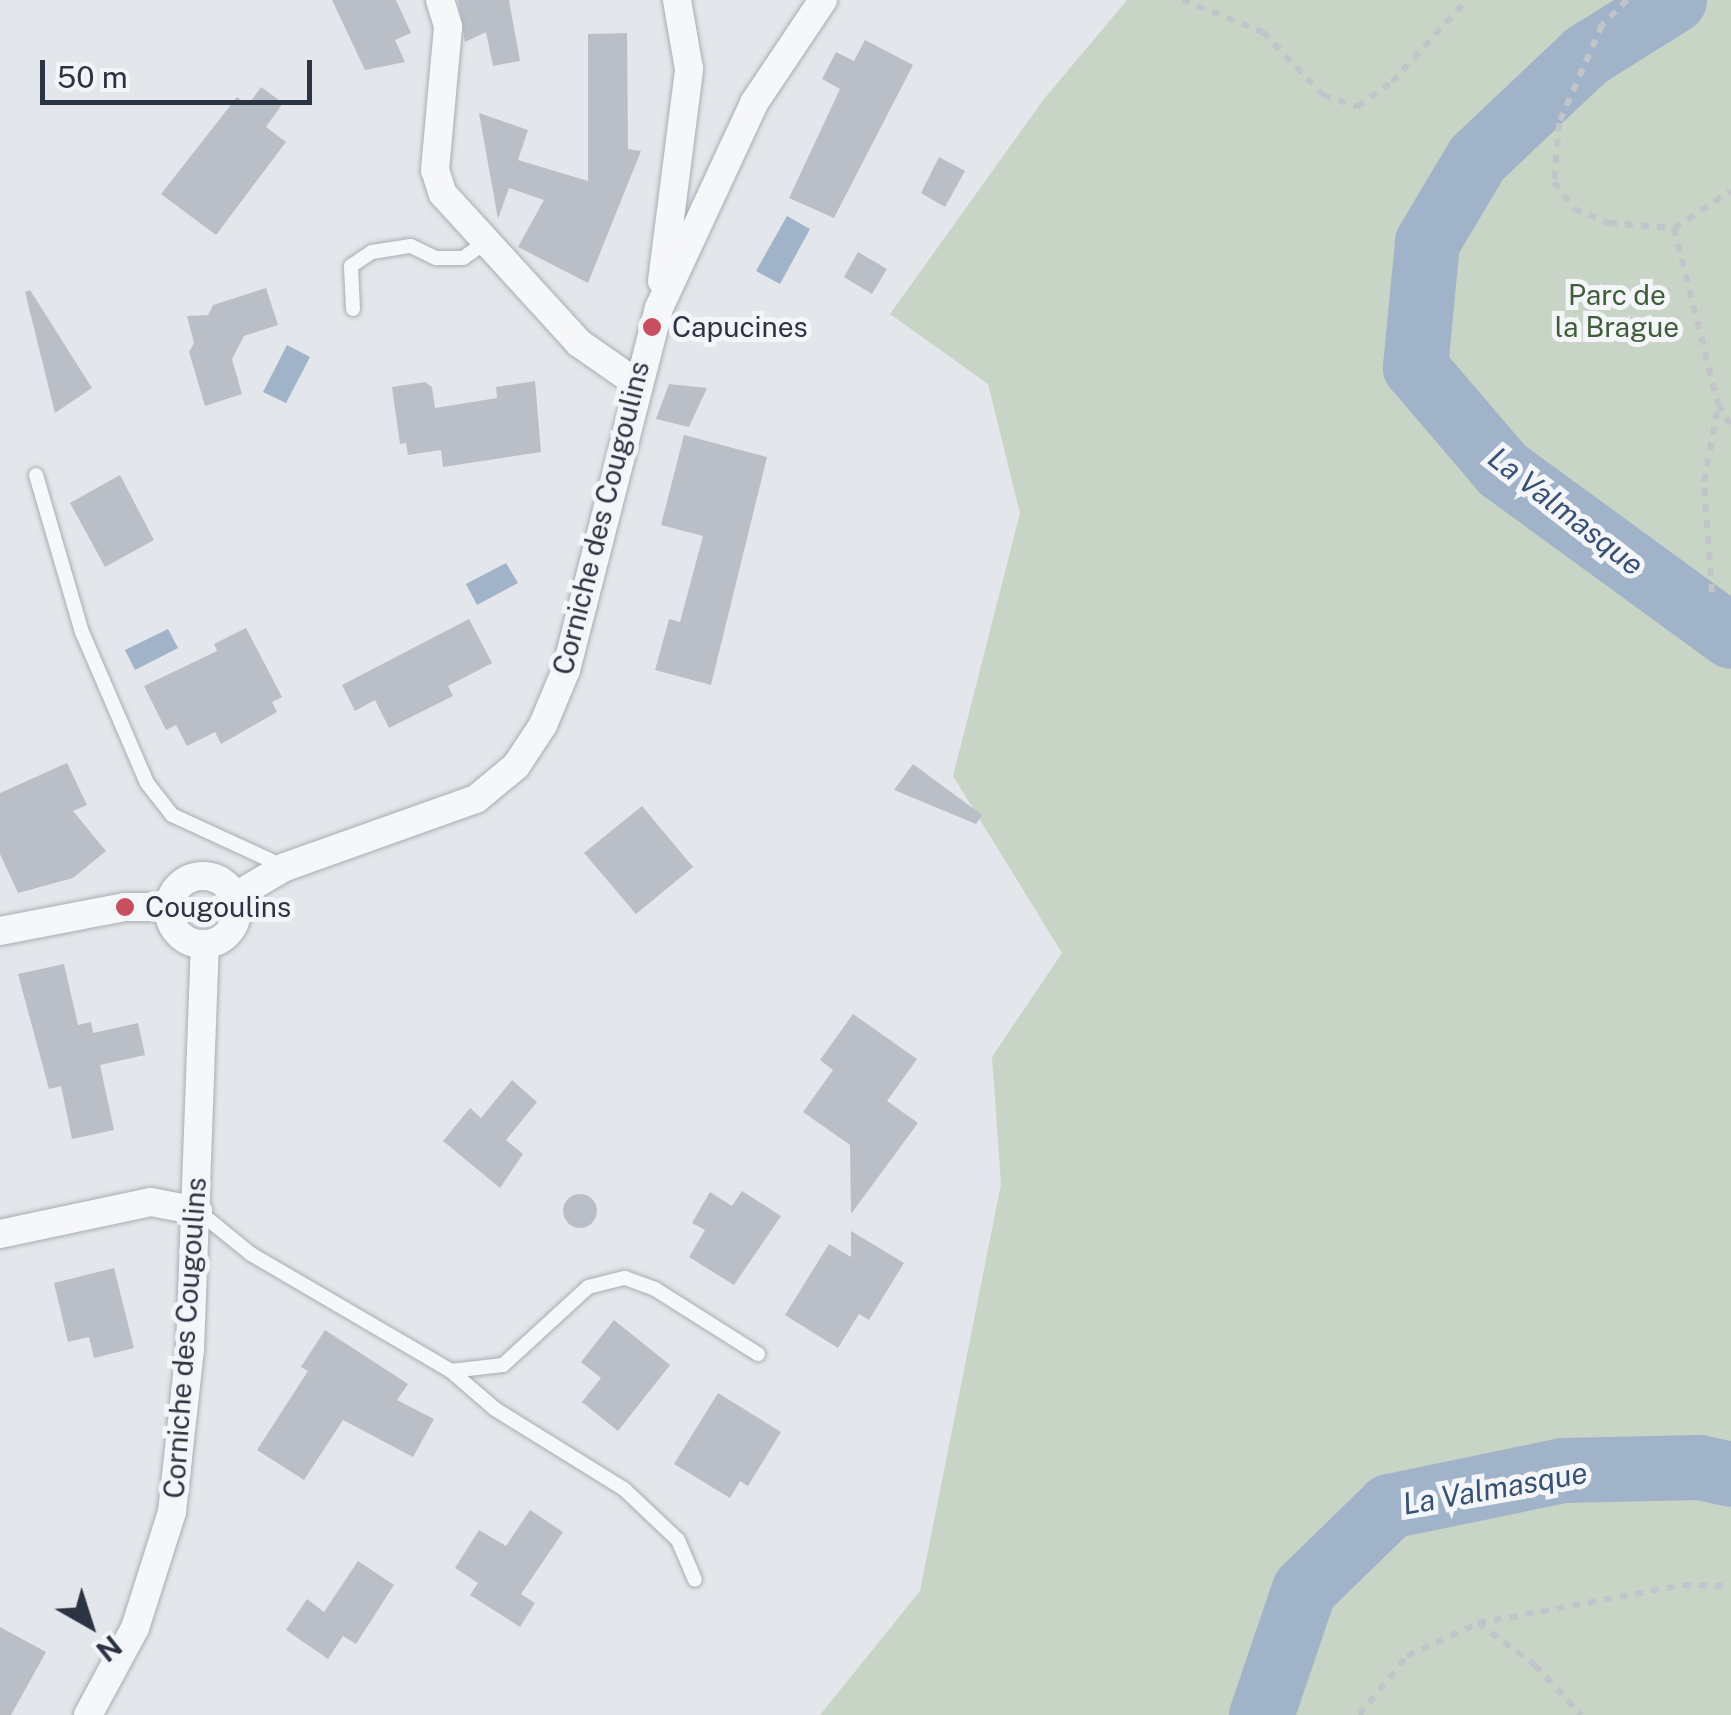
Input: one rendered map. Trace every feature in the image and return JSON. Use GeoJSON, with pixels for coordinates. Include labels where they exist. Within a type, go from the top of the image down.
{"type":"FeatureCollection","features":[{"type":"Feature","properties":{"kind":"street"},"geometry":{"type":"LineString","coordinates":[[440,0],[448,26],[435,170],[443,194],[579,343],[636,382]]}},
{"type":"Feature","properties":{"kind":"street"},"geometry":{"type":"LineString","coordinates":[[659,308],[689,69],[677,0]]}},
{"type":"Feature","properties":{"kind":"street"},"geometry":{"type":"LineString","coordinates":[[659,308],[754,102],[823,0]]}},
{"type":"Feature","properties":{"kind":"street"},"geometry":{"type":"LineString","coordinates":[[671,207],[700,218]]}},
{"type":"Feature","properties":{"kind":"street","name":"Corniche des Cougoulins"},"geometry":{"type":"LineString","coordinates":[[234,897],[285,867],[476,799],[516,766],[543,725],[566,670],[636,382],[659,308]]}},
{"type":"Feature","properties":{"kind":"street"},"geometry":{"type":"LineString","coordinates":[[198,876],[220,880],[234,897],[232,928],[205,944],[174,930],[168,907],[178,886],[198,876]]}},
{"type":"Feature","properties":{"kind":"street"},"geometry":{"type":"LineString","coordinates":[[0,931],[125,907],[168,907]]}},
{"type":"Feature","properties":{"kind":"street","name":"Corniche des Cougoulins"},"geometry":{"type":"LineString","coordinates":[[88,1715],[135,1628],[172,1512],[198,1211],[205,944]]}},
{"type":"Feature","properties":{"kind":"street"},"geometry":{"type":"LineString","coordinates":[[0,1234],[151,1202],[198,1211]]}},
{"type":"Feature","properties":{"kind":"lane"},"geometry":{"type":"LineString","coordinates":[[353,309],[352,266],[372,252],[411,246],[436,258],[463,258],[486,242]]}},
{"type":"Feature","properties":{"kind":"lane"},"geometry":{"type":"LineString","coordinates":[[36,474],[82,632],[147,783],[172,815],[285,867]]}},
{"type":"Feature","properties":{"kind":"lane"},"geometry":{"type":"LineString","coordinates":[[198,1211],[251,1254],[451,1371],[496,1409],[624,1490],[678,1540],[695,1580]]}},
{"type":"Feature","properties":{"kind":"lane"},"geometry":{"type":"LineString","coordinates":[[451,1371],[503,1365],[588,1287],[624,1278],[655,1288],[758,1354]]}},
{"type":"Feature","properties":{"kind":"path"},"geometry":{"type":"LineString","coordinates":[[1182,0],[1263,32],[1324,95],[1357,107],[1392,82],[1467,0]]}},
{"type":"Feature","properties":{"kind":"path"},"geometry":{"type":"LineString","coordinates":[[1627,0],[1602,25],[1558,123],[1554,182],[1574,210],[1674,228],[1731,191]]}},
{"type":"Feature","properties":{"kind":"path"},"geometry":{"type":"LineString","coordinates":[[1674,228],[1718,404],[1731,426]]}},
{"type":"Feature","properties":{"kind":"path"},"geometry":{"type":"LineString","coordinates":[[1712,592],[1704,482],[1718,404]]}},
{"type":"Feature","properties":{"kind":"path"},"geometry":{"type":"LineString","coordinates":[[1359,1715],[1407,1656],[1478,1623],[1666,1587],[1731,1586]]}},
{"type":"Feature","properties":{"kind":"path"},"geometry":{"type":"LineString","coordinates":[[1478,1623],[1536,1664],[1581,1715]]}},
{"type":"Feature","properties":{"kind":"green space","name":"Parc de la Brague"},"geometry":{"type":"Polygon","coordinates":[[[1127,0],[1731,0],[1731,1715],[820,1715],[920,1591],[1001,1184],[992,1057],[1062,953],[953,776],[1020,513],[988,384],[890,314],[1044,99],[1127,0]]]}},
{"type":"Feature","properties":{"kind":"water"},"geometry":{"type":"Polygon","coordinates":[[[787,216],[810,229],[780,284],[756,271],[787,216]]]}},
{"type":"Feature","properties":{"kind":"water"},"geometry":{"type":"Polygon","coordinates":[[[287,345],[310,357],[286,403],[263,392],[287,345]]]}},
{"type":"Feature","properties":{"kind":"water"},"geometry":{"type":"Polygon","coordinates":[[[506,563],[518,583],[477,605],[466,584],[506,563]]]}},
{"type":"Feature","properties":{"kind":"water"},"geometry":{"type":"Polygon","coordinates":[[[168,629],[178,648],[135,670],[125,650],[168,629]]]}},
{"type":"Feature","properties":{"kind":"building"},"geometry":{"type":"Polygon","coordinates":[[[332,0],[396,0],[411,33],[395,40],[405,62],[365,70],[332,0]]]}},
{"type":"Feature","properties":{"kind":"building"},"geometry":{"type":"Polygon","coordinates":[[[458,0],[509,0],[520,61],[493,66],[486,32],[465,42],[458,0]]]}},
{"type":"Feature","properties":{"kind":"building"},"geometry":{"type":"Polygon","coordinates":[[[627,33],[628,149],[641,151],[588,283],[518,247],[544,200],[509,188],[498,219],[479,113],[528,130],[518,160],[588,181],[588,34],[627,33]]]}},
{"type":"Feature","properties":{"kind":"building"},"geometry":{"type":"Polygon","coordinates":[[[865,40],[913,65],[834,218],[789,198],[840,89],[822,79],[836,52],[854,61],[865,40]]]}},
{"type":"Feature","properties":{"kind":"building"},"geometry":{"type":"Polygon","coordinates":[[[261,87],[283,103],[266,127],[286,142],[216,235],[161,194],[237,97],[248,105],[261,87]]]}},
{"type":"Feature","properties":{"kind":"building"},"geometry":{"type":"Polygon","coordinates":[[[939,157],[965,171],[945,207],[921,193],[939,157]]]}},
{"type":"Feature","properties":{"kind":"building"},"geometry":{"type":"Polygon","coordinates":[[[858,252],[887,269],[872,294],[844,277],[858,252]]]}},
{"type":"Feature","properties":{"kind":"building"},"geometry":{"type":"Polygon","coordinates":[[[266,288],[278,325],[244,336],[232,359],[242,394],[205,406],[189,352],[194,343],[187,316],[208,315],[213,305],[266,288]]]}},
{"type":"Feature","properties":{"kind":"building"},"geometry":{"type":"Polygon","coordinates":[[[30,290],[92,388],[55,413],[25,292],[30,290]]]}},
{"type":"Feature","properties":{"kind":"building"},"geometry":{"type":"Polygon","coordinates":[[[535,381],[541,452],[443,467],[441,450],[408,455],[406,443],[400,444],[392,387],[425,382],[432,387],[435,408],[497,398],[496,387],[535,381]]]}},
{"type":"Feature","properties":{"kind":"building"},"geometry":{"type":"Polygon","coordinates":[[[669,384],[707,388],[689,427],[656,419],[669,384]]]}},
{"type":"Feature","properties":{"kind":"building"},"geometry":{"type":"Polygon","coordinates":[[[684,435],[767,457],[711,685],[655,670],[669,619],[680,622],[703,536],[661,525],[684,435]]]}},
{"type":"Feature","properties":{"kind":"building"},"geometry":{"type":"Polygon","coordinates":[[[120,475],[154,540],[105,567],[70,503],[120,475]]]}},
{"type":"Feature","properties":{"kind":"building"},"geometry":{"type":"Polygon","coordinates":[[[469,619],[492,663],[448,686],[453,696],[389,728],[375,700],[355,711],[342,685],[469,619]]]}},
{"type":"Feature","properties":{"kind":"building"},"geometry":{"type":"Polygon","coordinates":[[[246,628],[282,697],[272,702],[277,712],[221,744],[215,732],[187,746],[176,725],[166,730],[144,686],[217,651],[214,644],[246,628]]]}},
{"type":"Feature","properties":{"kind":"building"},"geometry":{"type":"Polygon","coordinates":[[[67,763],[87,805],[73,811],[106,851],[73,878],[18,893],[0,854],[0,793],[67,763]]]}},
{"type":"Feature","properties":{"kind":"building"},"geometry":{"type":"Polygon","coordinates":[[[913,764],[982,815],[976,824],[894,790],[913,764]]]}},
{"type":"Feature","properties":{"kind":"building"},"geometry":{"type":"Polygon","coordinates":[[[642,806],[693,867],[636,914],[584,853],[642,806]]]}},
{"type":"Feature","properties":{"kind":"building"},"geometry":{"type":"Polygon","coordinates":[[[64,964],[78,1025],[91,1022],[93,1033],[138,1023],[145,1055],[100,1065],[114,1130],[72,1139],[61,1086],[49,1089],[18,974],[64,964]]]}},
{"type":"Feature","properties":{"kind":"building"},"geometry":{"type":"Polygon","coordinates":[[[853,1014],[917,1059],[887,1101],[918,1123],[851,1214],[850,1145],[803,1112],[833,1070],[820,1060],[853,1014]]]}},
{"type":"Feature","properties":{"kind":"building"},"geometry":{"type":"Polygon","coordinates":[[[512,1080],[537,1102],[506,1140],[523,1154],[500,1188],[443,1141],[470,1108],[481,1118],[512,1080]]]}},
{"type":"Feature","properties":{"kind":"building"},"geometry":{"type":"Polygon","coordinates":[[[742,1191],[781,1216],[734,1285],[689,1257],[705,1230],[692,1223],[710,1192],[732,1206],[742,1191]]]}},
{"type":"Feature","properties":{"kind":"building"},"geometry":{"type":"Polygon","coordinates":[[[580,1194],[592,1199],[597,1211],[592,1223],[580,1228],[568,1223],[563,1211],[568,1199],[580,1194]]]}},
{"type":"Feature","properties":{"kind":"building"},"geometry":{"type":"Polygon","coordinates":[[[851,1231],[904,1263],[869,1320],[859,1314],[838,1348],[785,1315],[829,1244],[851,1257],[851,1231]]]}},
{"type":"Feature","properties":{"kind":"building"},"geometry":{"type":"Polygon","coordinates":[[[114,1268],[134,1348],[94,1358],[89,1337],[68,1342],[54,1283],[114,1268]]]}},
{"type":"Feature","properties":{"kind":"building"},"geometry":{"type":"Polygon","coordinates":[[[614,1320],[670,1365],[618,1431],[582,1402],[601,1378],[581,1362],[614,1320]]]}},
{"type":"Feature","properties":{"kind":"building"},"geometry":{"type":"Polygon","coordinates":[[[325,1330],[408,1384],[397,1400],[434,1419],[413,1457],[343,1420],[304,1480],[257,1450],[308,1371],[301,1367],[325,1330]]]}},
{"type":"Feature","properties":{"kind":"building"},"geometry":{"type":"Polygon","coordinates":[[[718,1393],[781,1432],[748,1486],[740,1481],[730,1498],[674,1464],[718,1393]]]}},
{"type":"Feature","properties":{"kind":"building"},"geometry":{"type":"Polygon","coordinates":[[[530,1510],[563,1532],[521,1594],[535,1603],[520,1627],[470,1595],[478,1583],[455,1568],[479,1530],[506,1546],[530,1510]]]}},
{"type":"Feature","properties":{"kind":"building"},"geometry":{"type":"Polygon","coordinates":[[[358,1561],[394,1585],[356,1644],[343,1636],[328,1659],[286,1630],[307,1599],[324,1612],[358,1561]]]}},
{"type":"Feature","properties":{"kind":"building"},"geometry":{"type":"Polygon","coordinates":[[[0,1627],[46,1652],[11,1715],[0,1715],[0,1627]]]}},
{"type":"Feature","properties":{"kind":"waterway","name":"La Valmasque"},"geometry":{"type":"LineString","coordinates":[[1674,0],[1586,55],[1477,158],[1427,242],[1415,367],[1502,469],[1731,636]]}},
{"type":"Feature","properties":{"kind":"waterway","name":"La Valmasque"},"geometry":{"type":"LineString","coordinates":[[1261,1715],[1304,1589],[1389,1506],[1563,1470],[1699,1467],[1731,1474]]}},
{"type":"Feature","properties":{"kind":"place","name":"Capucines"},"geometry":{"type":"Point","coordinates":[652,327]}},
{"type":"Feature","properties":{"kind":"place","name":"Cougoulins"},"geometry":{"type":"Point","coordinates":[125,907]}}]}
